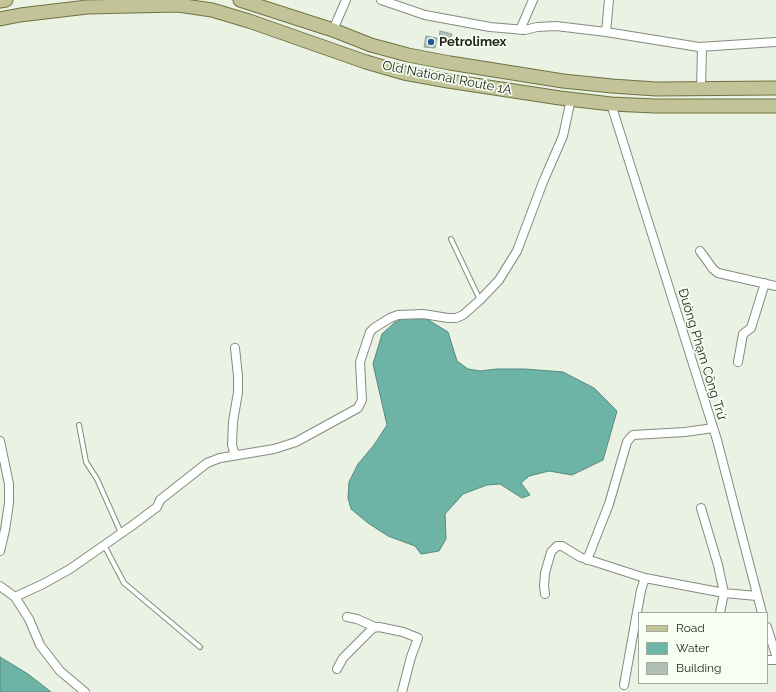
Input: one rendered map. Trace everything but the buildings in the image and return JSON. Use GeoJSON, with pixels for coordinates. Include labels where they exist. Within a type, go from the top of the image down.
{"type":"FeatureCollection","features":[{"type":"Feature","properties":{"kind":"main road"},"geometry":{"type":"LineString","coordinates":[[0,1],[6,0]]}},
{"type":"Feature","properties":{"kind":"main road","name":"Old National Route 1A"},"geometry":{"type":"LineString","coordinates":[[240,0],[333,30],[371,45],[408,55],[450,63],[555,80],[612,86],[656,89],[776,88]]}},
{"type":"Feature","properties":{"kind":"main road","name":"Old National Route 1A"},"geometry":{"type":"LineString","coordinates":[[0,19],[57,10],[125,3],[178,5],[212,10],[249,21],[366,62],[448,81],[611,104],[655,106],[776,106]]}},
{"type":"Feature","properties":{"kind":"main road"},"geometry":{"type":"LineString","coordinates":[[611,104],[612,86]]}},
{"type":"Feature","properties":{"kind":"street"},"geometry":{"type":"LineString","coordinates":[[333,30],[346,0]]}},
{"type":"Feature","properties":{"kind":"street"},"geometry":{"type":"LineString","coordinates":[[381,0],[425,15],[490,27],[525,30],[537,27],[556,26],[702,47],[708,45],[776,42]]}},
{"type":"Feature","properties":{"kind":"street"},"geometry":{"type":"LineString","coordinates":[[520,30],[533,0]]}},
{"type":"Feature","properties":{"kind":"street"},"geometry":{"type":"LineString","coordinates":[[606,32],[609,0]]}},
{"type":"Feature","properties":{"kind":"street"},"geometry":{"type":"LineString","coordinates":[[701,88],[702,47]]}},
{"type":"Feature","properties":{"kind":"street"},"geometry":{"type":"LineString","coordinates":[[15,597],[70,569],[121,534],[157,507],[160,500],[207,463],[220,458],[274,449],[296,442],[358,408],[362,400],[360,362],[370,332],[374,328],[398,315],[423,314],[456,318],[463,315],[480,300],[499,280],[517,251],[543,182],[563,136],[571,99]]}},
{"type":"Feature","properties":{"kind":"street","name":"Đường Phạm Công Trứ"},"geometry":{"type":"LineString","coordinates":[[611,104],[713,428],[762,612]]}},
{"type":"Feature","properties":{"kind":"street"},"geometry":{"type":"LineString","coordinates":[[700,252],[718,273],[776,286]]}},
{"type":"Feature","properties":{"kind":"street"},"geometry":{"type":"LineString","coordinates":[[738,362],[743,334],[752,328],[765,283]]}},
{"type":"Feature","properties":{"kind":"street"},"geometry":{"type":"LineString","coordinates":[[235,348],[238,392],[233,422],[232,445],[234,452],[237,455]]}},
{"type":"Feature","properties":{"kind":"street"},"geometry":{"type":"LineString","coordinates":[[588,560],[609,504],[627,442],[630,438],[634,435],[685,432],[713,428]]}},
{"type":"Feature","properties":{"kind":"street"},"geometry":{"type":"LineString","coordinates":[[0,441],[9,484],[9,503],[0,551]]}},
{"type":"Feature","properties":{"kind":"street"},"geometry":{"type":"LineString","coordinates":[[700,508],[718,565],[724,593],[720,612]]}},
{"type":"Feature","properties":{"kind":"street"},"geometry":{"type":"LineString","coordinates":[[545,594],[544,586],[551,552],[557,546],[562,546],[580,557],[645,578],[724,593],[757,596]]}},
{"type":"Feature","properties":{"kind":"street"},"geometry":{"type":"LineString","coordinates":[[624,685],[641,590],[645,578]]}},
{"type":"Feature","properties":{"kind":"street"},"geometry":{"type":"LineString","coordinates":[[0,586],[15,597],[29,620],[40,645],[60,671],[85,692]]}},
{"type":"Feature","properties":{"kind":"street"},"geometry":{"type":"LineString","coordinates":[[347,617],[357,619],[375,627],[403,632],[418,638],[411,657],[402,692]]}},
{"type":"Feature","properties":{"kind":"street"},"geometry":{"type":"LineString","coordinates":[[336,669],[343,658],[375,627]]}},
{"type":"Feature","properties":{"kind":"street"},"geometry":{"type":"LineString","coordinates":[[768,630],[776,655]]}},
{"type":"Feature","properties":{"kind":"lane"},"geometry":{"type":"LineString","coordinates":[[451,239],[480,300]]}},
{"type":"Feature","properties":{"kind":"lane"},"geometry":{"type":"LineString","coordinates":[[79,425],[86,462],[97,479],[121,534]]}},
{"type":"Feature","properties":{"kind":"lane"},"geometry":{"type":"LineString","coordinates":[[104,545],[124,583],[200,647]]}},
{"type":"Feature","properties":{"kind":"water"},"geometry":{"type":"Polygon","coordinates":[[[411,315],[425,318],[448,332],[457,361],[468,369],[480,371],[497,369],[525,369],[563,372],[594,388],[617,411],[603,460],[572,475],[549,471],[529,476],[521,483],[530,495],[522,498],[500,484],[487,485],[463,494],[445,514],[446,539],[439,551],[421,554],[415,546],[388,536],[368,523],[351,509],[348,498],[349,482],[358,464],[374,445],[387,425],[373,364],[382,334],[394,323],[411,315]]]}},
{"type":"Feature","properties":{"kind":"water"},"geometry":{"type":"Polygon","coordinates":[[[0,657],[28,674],[51,692],[0,692],[0,657]]]}},
{"type":"Feature","properties":{"kind":"place","name":"Petrolimex"},"geometry":{"type":"Point","coordinates":[431,42]}}]}
